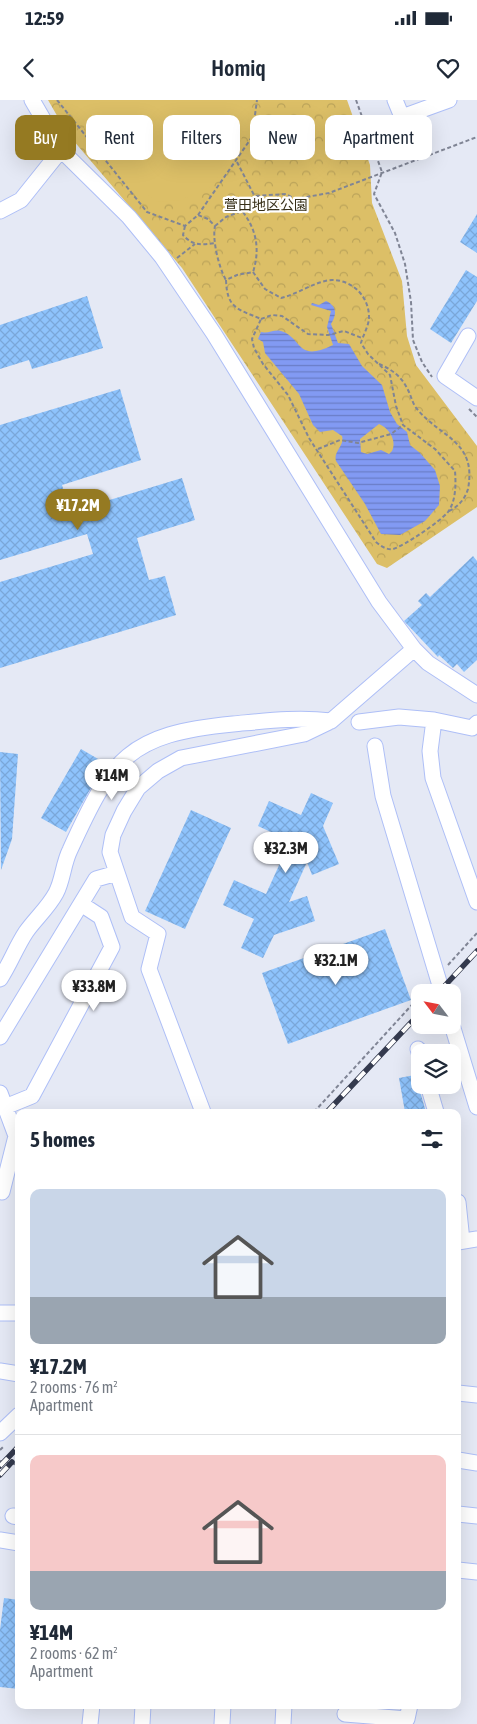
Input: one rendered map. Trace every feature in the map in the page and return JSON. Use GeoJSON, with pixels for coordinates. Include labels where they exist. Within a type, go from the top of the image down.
{"type":"FeatureCollection","features":[{"type":"Feature","properties":{"kind":"street"},"geometry":{"type":"LineString","coordinates":[[32,100],[41,115]]}},
{"type":"Feature","properties":{"kind":"street"},"geometry":{"type":"LineString","coordinates":[[396,100],[402,117],[449,100]]}},
{"type":"Feature","properties":{"kind":"street"},"geometry":{"type":"LineString","coordinates":[[0,210],[21,200],[53,160]]}},
{"type":"Feature","properties":{"kind":"street"},"geometry":{"type":"LineString","coordinates":[[71,160],[129,217],[162,257],[214,334],[379,602],[414,649],[428,663],[477,695]]}},
{"type":"Feature","properties":{"kind":"street"},"geometry":{"type":"LineString","coordinates":[[468,336],[446,376],[472,403]]}},
{"type":"Feature","properties":{"kind":"street"},"geometry":{"type":"LineString","coordinates":[[202,1109],[149,969],[158,934],[132,917],[110,852],[113,835],[124,811],[138,788],[158,771],[181,758],[304,734],[331,721],[414,649]]}},
{"type":"Feature","properties":{"kind":"street"},"geometry":{"type":"LineString","coordinates":[[359,722],[399,717],[434,720],[472,728],[477,723]]}},
{"type":"Feature","properties":{"kind":"street"},"geometry":{"type":"LineString","coordinates":[[0,979],[26,932],[56,893],[69,851],[104,782],[114,767],[127,756],[144,744],[164,735],[195,728],[304,718],[331,721]]}},
{"type":"Feature","properties":{"kind":"street"},"geometry":{"type":"LineString","coordinates":[[434,720],[430,751],[433,778],[477,902]]}},
{"type":"Feature","properties":{"kind":"street"},"geometry":{"type":"LineString","coordinates":[[375,746],[383,796],[439,984]]}},
{"type":"Feature","properties":{"kind":"street"},"geometry":{"type":"LineString","coordinates":[[0,1038],[96,880],[117,873]]}},
{"type":"Feature","properties":{"kind":"street"},"geometry":{"type":"LineString","coordinates":[[5,1107],[32,1096],[112,947],[101,917],[81,904]]}},
{"type":"Feature","properties":{"kind":"street"},"geometry":{"type":"LineString","coordinates":[[455,1034],[477,1107]]}},
{"type":"Feature","properties":{"kind":"street"},"geometry":{"type":"LineString","coordinates":[[0,1093],[15,1133]]}},
{"type":"Feature","properties":{"kind":"street"},"geometry":{"type":"LineString","coordinates":[[431,1094],[435,1109]]}},
{"type":"Feature","properties":{"kind":"street"},"geometry":{"type":"LineString","coordinates":[[2,1192],[15,1140]]}},
{"type":"Feature","properties":{"kind":"street"},"geometry":{"type":"LineString","coordinates":[[461,1242],[477,1239]]}},
{"type":"Feature","properties":{"kind":"street"},"geometry":{"type":"LineString","coordinates":[[0,1313],[15,1313]]}},
{"type":"Feature","properties":{"kind":"street"},"geometry":{"type":"LineString","coordinates":[[0,1371],[15,1373]]}},
{"type":"Feature","properties":{"kind":"street"},"geometry":{"type":"LineString","coordinates":[[461,1392],[477,1394]]}},
{"type":"Feature","properties":{"kind":"street"},"geometry":{"type":"LineString","coordinates":[[0,1433],[15,1419]]}},
{"type":"Feature","properties":{"kind":"street"},"geometry":{"type":"LineString","coordinates":[[461,1460],[477,1463]]}},
{"type":"Feature","properties":{"kind":"street"},"geometry":{"type":"LineString","coordinates":[[461,1514],[477,1516]]}},
{"type":"Feature","properties":{"kind":"street"},"geometry":{"type":"LineString","coordinates":[[0,1540],[15,1542]]}},
{"type":"Feature","properties":{"kind":"street"},"geometry":{"type":"LineString","coordinates":[[461,1570],[477,1572]]}},
{"type":"Feature","properties":{"kind":"street"},"geometry":{"type":"LineString","coordinates":[[90,1724],[92,1709]]}},
{"type":"Feature","properties":{"kind":"street"},"geometry":{"type":"LineString","coordinates":[[142,1724],[143,1709]]}},
{"type":"Feature","properties":{"kind":"street"},"geometry":{"type":"LineString","coordinates":[[222,1724],[223,1709]]}},
{"type":"Feature","properties":{"kind":"street"},"geometry":{"type":"LineString","coordinates":[[283,1724],[284,1709]]}},
{"type":"Feature","properties":{"kind":"street"},"geometry":{"type":"LineString","coordinates":[[346,1714],[407,1719],[409,1709]]}},
{"type":"Feature","properties":{"kind":"path"},"geometry":{"type":"LineString","coordinates":[[57,100],[146,212],[184,226]]}},
{"type":"Feature","properties":{"kind":"path"},"geometry":{"type":"LineString","coordinates":[[184,226],[198,215],[237,162],[252,137],[257,100]]}},
{"type":"Feature","properties":{"kind":"path"},"geometry":{"type":"LineString","coordinates":[[356,100],[382,172],[374,194],[395,233],[405,264],[412,302],[413,340],[422,362],[434,380]]}},
{"type":"Feature","properties":{"kind":"path"},"geometry":{"type":"LineString","coordinates":[[362,338],[344,331],[328,335],[308,334],[282,316],[272,315],[261,319],[241,312],[231,304],[226,292],[226,280],[220,271],[213,235],[215,226],[226,217],[242,211],[255,196],[286,194],[295,199],[329,193],[477,137]]}},
{"type":"Feature","properties":{"kind":"path"},"geometry":{"type":"LineString","coordinates":[[237,162],[255,196]]}},
{"type":"Feature","properties":{"kind":"path"},"geometry":{"type":"LineString","coordinates":[[242,211],[250,221],[258,246],[253,272],[265,288],[281,298],[332,280],[348,283],[362,292],[368,306],[369,318],[361,343],[368,354],[390,375],[396,406],[403,425],[435,449],[455,471],[454,496],[449,511]]}},
{"type":"Feature","properties":{"kind":"path"},"geometry":{"type":"LineString","coordinates":[[198,215],[208,219],[215,226]]}},
{"type":"Feature","properties":{"kind":"path"},"geometry":{"type":"LineString","coordinates":[[184,226],[184,235],[191,243],[215,243]]}},
{"type":"Feature","properties":{"kind":"path"},"geometry":{"type":"LineString","coordinates":[[175,260],[195,244]]}},
{"type":"Feature","properties":{"kind":"path"},"geometry":{"type":"LineString","coordinates":[[226,280],[237,275],[253,272]]}},
{"type":"Feature","properties":{"kind":"path"},"geometry":{"type":"LineString","coordinates":[[261,319],[252,339],[254,348],[263,364],[288,395],[309,438],[370,534],[384,548],[393,549],[437,523],[449,511],[456,508],[466,494],[470,473],[466,454],[459,443],[415,408],[407,386],[392,369],[379,364]]}},
{"type":"Feature","properties":{"kind":"path"},"geometry":{"type":"LineString","coordinates":[[472,403],[477,418]]}},
{"type":"Feature","properties":{"kind":"path"},"geometry":{"type":"LineString","coordinates":[[318,450],[340,440],[358,443],[391,434],[403,425]]}},
{"type":"Feature","properties":{"kind":"path"},"geometry":{"type":"LineString","coordinates":[[437,977],[477,933]]}},
{"type":"Feature","properties":{"kind":"path"},"geometry":{"type":"LineString","coordinates":[[317,1109],[411,1006]]}},
{"type":"Feature","properties":{"kind":"path"},"geometry":{"type":"LineString","coordinates":[[0,1461],[15,1464]]}},
{"type":"Feature","properties":{"kind":"green space","name":"萱田地区公園"},"geometry":{"type":"Polygon","coordinates":[[[48,100],[347,100],[352,115],[325,115],[325,160],[368,160],[372,203],[402,281],[407,336],[416,365],[477,446],[477,507],[387,568],[377,564],[182,268],[90,160],[153,160],[153,115],[86,115],[86,155],[76,144],[76,115],[57,115],[48,100]]]}},
{"type":"Feature","properties":{"kind":"green space"},"geometry":{"type":"Polygon","coordinates":[[[69,100],[250,100],[248,124],[240,142],[240,115],[163,115],[163,160],[231,160],[209,188],[181,200],[156,202],[110,160],[153,160],[153,115],[86,115],[86,121],[69,100]]]}},
{"type":"Feature","properties":{"kind":"water"},"geometry":{"type":"Polygon","coordinates":[[[326,301],[332,305],[335,314],[331,324],[338,343],[349,344],[362,366],[382,385],[390,412],[397,424],[407,432],[410,445],[435,470],[440,486],[439,505],[425,521],[400,535],[381,534],[365,504],[336,461],[336,454],[342,443],[342,436],[333,430],[320,432],[313,425],[299,394],[265,353],[263,342],[258,339],[261,332],[281,331],[288,334],[306,350],[321,350],[333,345],[327,327],[331,311],[311,305],[312,303],[319,305],[326,301]],[[379,424],[360,439],[361,452],[367,454],[381,450],[389,454],[392,451],[393,439],[389,431],[379,424]]]}},
{"type":"Feature","properties":{"kind":"building"},"geometry":{"type":"Polygon","coordinates":[[[477,214],[477,253],[460,242],[477,214]]]}},
{"type":"Feature","properties":{"kind":"building"},"geometry":{"type":"Polygon","coordinates":[[[466,270],[477,277],[477,301],[451,343],[430,329],[466,270]]]}},
{"type":"Feature","properties":{"kind":"building"},"geometry":{"type":"Polygon","coordinates":[[[87,296],[103,348],[32,369],[29,360],[0,369],[0,325],[87,296]]]}},
{"type":"Feature","properties":{"kind":"building"},"geometry":{"type":"Polygon","coordinates":[[[120,389],[141,460],[62,485],[70,512],[182,478],[195,520],[137,538],[149,580],[165,576],[176,615],[0,668],[0,582],[93,554],[87,534],[0,560],[0,425],[120,389]]]}},
{"type":"Feature","properties":{"kind":"building"},"geometry":{"type":"Polygon","coordinates":[[[473,556],[477,561],[477,660],[464,672],[457,664],[453,668],[439,655],[438,657],[404,621],[422,605],[418,601],[426,593],[430,597],[473,556]]]}},
{"type":"Feature","properties":{"kind":"building"},"geometry":{"type":"Polygon","coordinates":[[[81,749],[105,763],[66,832],[41,818],[81,749]]]}},
{"type":"Feature","properties":{"kind":"building"},"geometry":{"type":"Polygon","coordinates":[[[0,752],[18,754],[12,839],[1,870],[0,752]]]}},
{"type":"Feature","properties":{"kind":"building"},"geometry":{"type":"Polygon","coordinates":[[[311,793],[333,803],[323,826],[339,864],[312,875],[307,862],[289,902],[307,896],[315,921],[274,935],[263,958],[241,948],[254,919],[223,905],[234,880],[266,894],[290,841],[258,826],[269,801],[301,815],[311,793]]]}},
{"type":"Feature","properties":{"kind":"building"},"geometry":{"type":"Polygon","coordinates":[[[191,810],[231,828],[185,929],[145,911],[191,810]]]}},
{"type":"Feature","properties":{"kind":"building"},"geometry":{"type":"Polygon","coordinates":[[[385,929],[411,1000],[288,1044],[262,973],[385,929]]]}},
{"type":"Feature","properties":{"kind":"building"},"geometry":{"type":"Polygon","coordinates":[[[411,1076],[411,1094],[421,1094],[425,1109],[404,1109],[399,1078],[411,1076]]]}},
{"type":"Feature","properties":{"kind":"building"},"geometry":{"type":"Polygon","coordinates":[[[4,1598],[15,1599],[15,1689],[0,1687],[0,1630],[4,1598]]]}},
{"type":"Feature","properties":{"kind":"railway"},"geometry":{"type":"LineString","coordinates":[[446,984],[477,951]]}},
{"type":"Feature","properties":{"kind":"railway"},"geometry":{"type":"LineString","coordinates":[[330,1109],[411,1023]]}},
{"type":"Feature","properties":{"kind":"railway"},"geometry":{"type":"LineString","coordinates":[[0,1466],[15,1450]]}},
{"type":"Feature","properties":{"kind":"railway"},"geometry":{"type":"LineString","coordinates":[[0,1475],[12,1462]]}}]}
